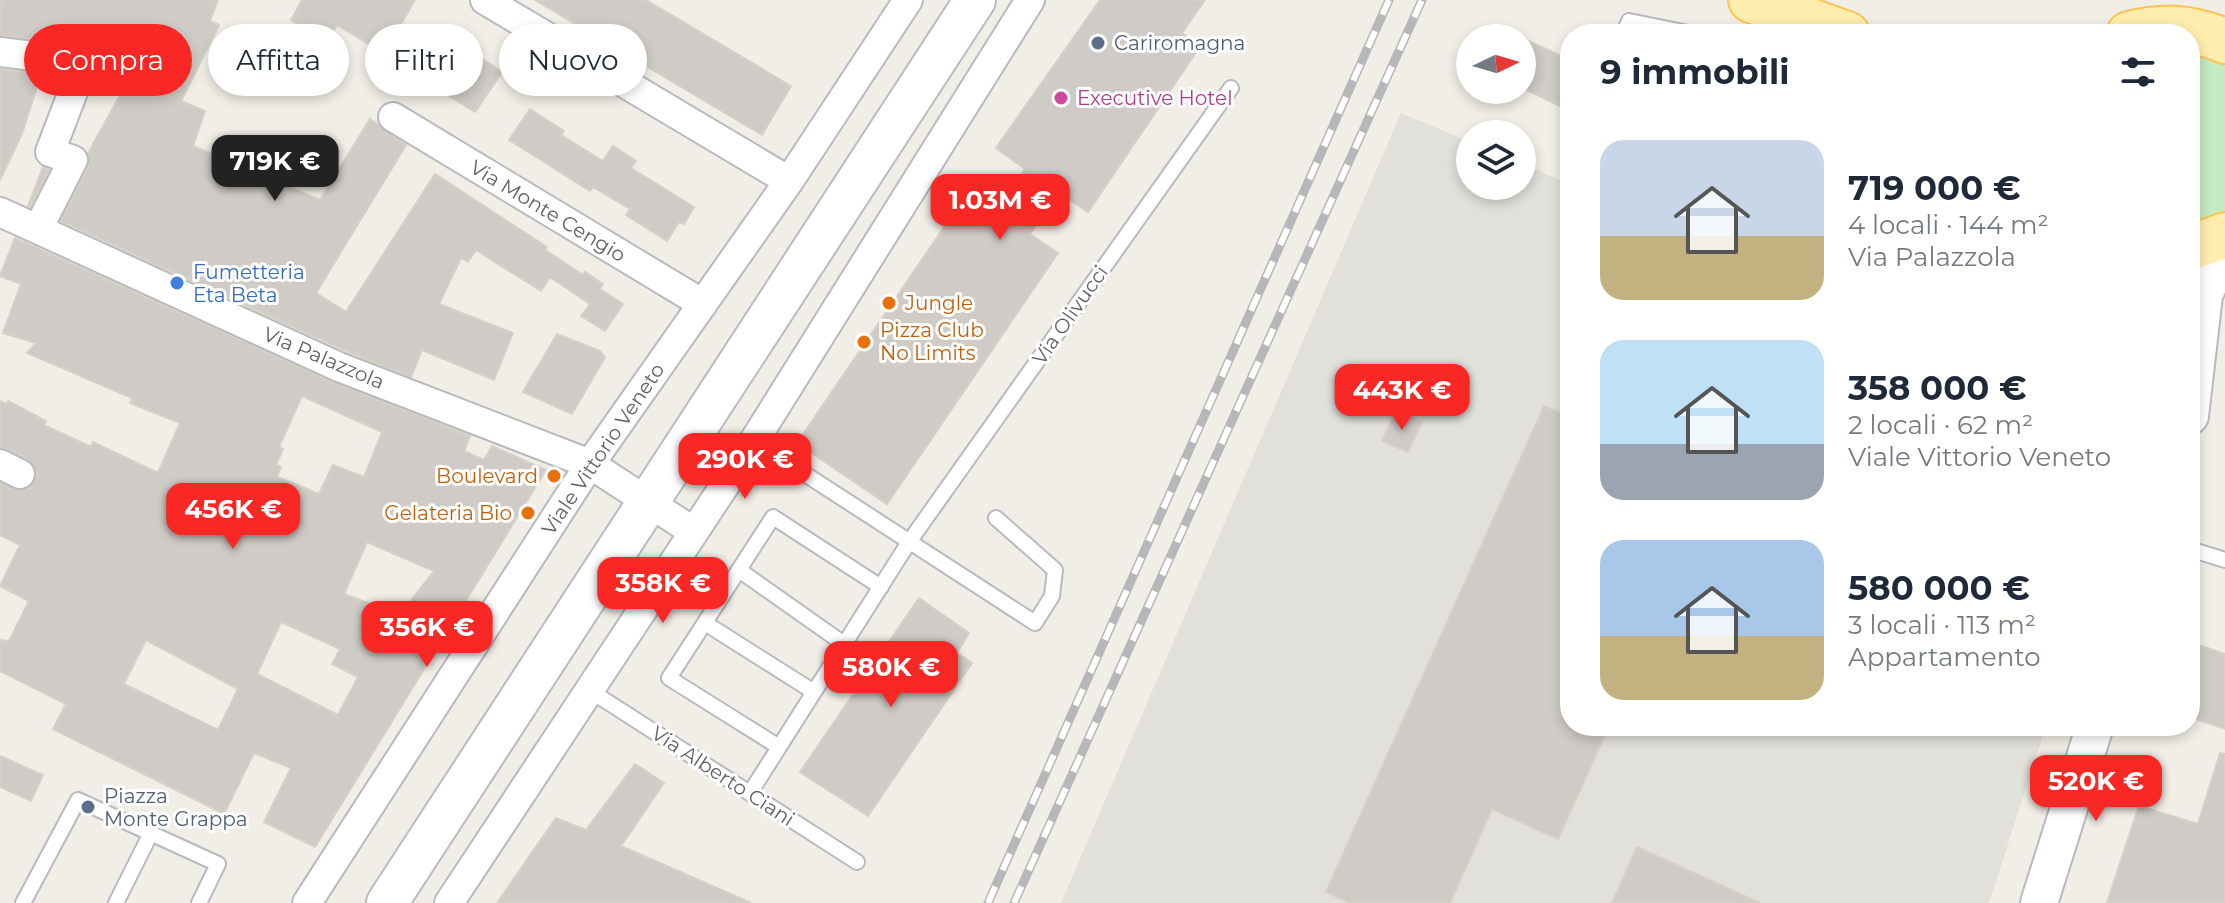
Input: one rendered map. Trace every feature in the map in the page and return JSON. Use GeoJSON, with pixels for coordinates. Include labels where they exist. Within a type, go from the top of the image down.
{"type":"FeatureCollection","features":[{"type":"Feature","properties":{"kind":"main road"},"geometry":{"type":"LineString","coordinates":[[387,903],[975,0]]}},
{"type":"Feature","properties":{"kind":"main road"},"geometry":{"type":"LineString","coordinates":[[1751,0],[1819,24]]}},
{"type":"Feature","properties":{"kind":"main road"},"geometry":{"type":"LineString","coordinates":[[2200,244],[2225,235]]}},
{"type":"Feature","properties":{"kind":"street"},"geometry":{"type":"LineString","coordinates":[[485,0],[789,181]]}},
{"type":"Feature","properties":{"kind":"street","name":"Viale Vittorio Veneto"},"geometry":{"type":"LineString","coordinates":[[307,903],[590,464],[789,181],[908,0]]}},
{"type":"Feature","properties":{"kind":"street"},"geometry":{"type":"LineString","coordinates":[[449,903],[754,441],[1030,0]]}},
{"type":"Feature","properties":{"kind":"street"},"geometry":{"type":"LineString","coordinates":[[0,52],[49,58],[81,71],[50,152],[73,160],[38,229]]}},
{"type":"Feature","properties":{"kind":"street","name":"Via Monte Cengio"},"geometry":{"type":"LineString","coordinates":[[393,117],[703,304]]}},
{"type":"Feature","properties":{"kind":"street","name":"Via Palazzola"},"geometry":{"type":"LineString","coordinates":[[0,212],[339,367],[590,464],[694,532]]}},
{"type":"Feature","properties":{"kind":"street"},"geometry":{"type":"LineString","coordinates":[[2200,327],[2204,295],[2225,247]]}},
{"type":"Feature","properties":{"kind":"street"},"geometry":{"type":"LineString","coordinates":[[2039,903],[2092,736]]}},
{"type":"Feature","properties":{"kind":"lane","name":"Via Olivucci"},"geometry":{"type":"LineString","coordinates":[[750,793],[909,542],[1231,88]]}},
{"type":"Feature","properties":{"kind":"lane"},"geometry":{"type":"LineString","coordinates":[[754,441],[1035,623],[1052,596],[1055,570],[996,518]]}},
{"type":"Feature","properties":{"kind":"lane"},"geometry":{"type":"LineString","coordinates":[[779,747],[669,678],[773,517],[881,587]]}},
{"type":"Feature","properties":{"kind":"lane"},"geometry":{"type":"LineString","coordinates":[[2200,552],[2225,560]]}},
{"type":"Feature","properties":{"kind":"lane"},"geometry":{"type":"LineString","coordinates":[[739,570],[844,644]]}},
{"type":"Feature","properties":{"kind":"lane"},"geometry":{"type":"LineString","coordinates":[[705,623],[814,692]]}},
{"type":"Feature","properties":{"kind":"lane","name":"Via Alberto Ciani"},"geometry":{"type":"LineString","coordinates":[[589,690],[857,862]]}},
{"type":"Feature","properties":{"kind":"lane"},"geometry":{"type":"LineString","coordinates":[[23,903],[78,800],[218,864],[199,903]]}},
{"type":"Feature","properties":{"kind":"lane"},"geometry":{"type":"LineString","coordinates":[[116,903],[151,833]]}},
{"type":"Feature","properties":{"kind":"shaded area"},"geometry":{"type":"Polygon","coordinates":[[[1401,113],[1456,136],[1456,200],[1536,200],[1536,170],[1560,180],[1560,736],[2043,736],[1989,903],[1061,903],[1401,113]]]}},
{"type":"Feature","properties":{"kind":"green space"},"geometry":{"type":"Polygon","coordinates":[[[2200,51],[2225,62],[2225,216],[2200,227],[2200,51]]]}},
{"type":"Feature","properties":{"kind":"building"},"geometry":{"type":"Polygon","coordinates":[[[0,0],[218,0],[210,21],[217,24],[208,24],[208,47],[192,79],[192,24],[24,24],[24,38],[0,35],[0,0]]]}},
{"type":"Feature","properties":{"kind":"building"},"geometry":{"type":"Polygon","coordinates":[[[302,0],[415,0],[401,24],[365,24],[365,42],[349,32],[349,24],[298,24],[291,20],[302,0]]]}},
{"type":"Feature","properties":{"kind":"building"},"geometry":{"type":"Polygon","coordinates":[[[535,0],[646,0],[791,86],[762,135],[647,67],[647,24],[575,24],[535,0]]]}},
{"type":"Feature","properties":{"kind":"building"},"geometry":{"type":"Polygon","coordinates":[[[1100,0],[1205,0],[1182,33],[1201,45],[1088,212],[1059,192],[1030,234],[1058,253],[887,504],[797,443],[968,192],[996,211],[1025,169],[996,148],[1100,0]]]}},
{"type":"Feature","properties":{"kind":"building"},"geometry":{"type":"Polygon","coordinates":[[[1536,44],[1560,55],[1560,106],[1536,95],[1536,44]]]}},
{"type":"Feature","properties":{"kind":"building"},"geometry":{"type":"Polygon","coordinates":[[[483,59],[499,70],[499,76],[475,112],[449,96],[483,96],[483,59]]]}},
{"type":"Feature","properties":{"kind":"building"},"geometry":{"type":"Polygon","coordinates":[[[0,69],[24,72],[24,96],[34,96],[22,134],[0,180],[0,69]]]}},
{"type":"Feature","properties":{"kind":"building"},"geometry":{"type":"Polygon","coordinates":[[[120,96],[184,96],[181,101],[205,111],[193,146],[320,200],[370,119],[406,145],[316,293],[346,312],[435,174],[547,247],[545,250],[583,275],[585,272],[603,284],[600,289],[623,304],[605,331],[581,316],[590,304],[550,277],[541,291],[476,250],[468,262],[461,258],[439,304],[513,333],[494,380],[422,350],[411,377],[346,351],[61,221],[88,168],[88,153],[120,96]]]}},
{"type":"Feature","properties":{"kind":"building"},"geometry":{"type":"Polygon","coordinates":[[[530,109],[564,131],[561,135],[603,161],[613,146],[636,161],[631,168],[694,207],[684,224],[679,222],[667,241],[626,215],[630,209],[593,187],[590,191],[509,140],[530,109]]]}},
{"type":"Feature","properties":{"kind":"building"},"geometry":{"type":"Polygon","coordinates":[[[43,167],[49,170],[30,207],[28,206],[43,167]]]}},
{"type":"Feature","properties":{"kind":"building"},"geometry":{"type":"Polygon","coordinates":[[[15,238],[332,382],[470,436],[464,451],[484,460],[492,446],[546,470],[315,847],[264,822],[291,768],[254,753],[224,814],[53,729],[66,704],[0,671],[0,640],[9,641],[29,601],[0,586],[20,545],[0,535],[0,483],[22,491],[30,488],[37,474],[28,459],[0,447],[0,401],[7,404],[8,401],[46,421],[44,425],[91,447],[93,442],[158,473],[180,423],[130,403],[132,398],[27,353],[36,343],[3,333],[21,284],[0,276],[15,238]],[[302,396],[279,447],[283,449],[276,465],[281,467],[277,477],[319,494],[333,465],[364,477],[382,432],[302,396]],[[367,542],[344,594],[392,612],[395,605],[404,609],[434,571],[367,542]],[[281,622],[257,674],[338,715],[358,677],[332,664],[340,649],[281,622]],[[146,640],[124,684],[218,730],[238,689],[146,640]]]}},
{"type":"Feature","properties":{"kind":"building"},"geometry":{"type":"Polygon","coordinates":[[[557,334],[600,351],[605,357],[572,414],[523,392],[557,334]]]}},
{"type":"Feature","properties":{"kind":"building"},"geometry":{"type":"Polygon","coordinates":[[[1544,406],[1560,413],[1560,736],[1604,736],[1558,839],[1492,809],[1450,903],[1350,903],[1326,892],[1544,406]]]}},
{"type":"Feature","properties":{"kind":"building"},"geometry":{"type":"Polygon","coordinates":[[[1396,411],[1422,422],[1408,452],[1382,441],[1396,411]]]}},
{"type":"Feature","properties":{"kind":"building"},"geometry":{"type":"Polygon","coordinates":[[[919,598],[969,633],[957,653],[972,663],[868,816],[800,772],[919,598]]]}},
{"type":"Feature","properties":{"kind":"building"},"geometry":{"type":"Polygon","coordinates":[[[2200,645],[2225,654],[2225,729],[2200,720],[2200,645]]]}},
{"type":"Feature","properties":{"kind":"building"},"geometry":{"type":"Polygon","coordinates":[[[2220,753],[2225,754],[2225,903],[2107,903],[2139,806],[2198,824],[2220,753]]]}},
{"type":"Feature","properties":{"kind":"building"},"geometry":{"type":"Polygon","coordinates":[[[0,756],[43,775],[31,801],[0,787],[0,756]]]}},
{"type":"Feature","properties":{"kind":"building"},"geometry":{"type":"Polygon","coordinates":[[[635,764],[664,783],[621,846],[751,903],[497,903],[556,818],[586,830],[635,764]]]}},
{"type":"Feature","properties":{"kind":"building"},"geometry":{"type":"Polygon","coordinates":[[[1637,847],[1760,903],[1612,903],[1637,847]]]}},
{"type":"Feature","properties":{"kind":"railway"},"geometry":{"type":"LineString","coordinates":[[988,903],[1389,0]]}},
{"type":"Feature","properties":{"kind":"railway"},"geometry":{"type":"LineString","coordinates":[[1014,903],[1422,0]]}},
{"type":"Feature","properties":{"kind":"place","name":"Cariromagna"},"geometry":{"type":"Point","coordinates":[1098,43]}},
{"type":"Feature","properties":{"kind":"place","name":"Executive Hotel"},"geometry":{"type":"Point","coordinates":[1061,98]}},
{"type":"Feature","properties":{"kind":"place","name":"Fumetteria Eta Beta"},"geometry":{"type":"Point","coordinates":[177,283]}},
{"type":"Feature","properties":{"kind":"place","name":"Jungle"},"geometry":{"type":"Point","coordinates":[889,303]}},
{"type":"Feature","properties":{"kind":"place","name":"Pizza Club No Limits"},"geometry":{"type":"Point","coordinates":[864,342]}},
{"type":"Feature","properties":{"kind":"place","name":"Boulevard"},"geometry":{"type":"Point","coordinates":[554,476]}},
{"type":"Feature","properties":{"kind":"place","name":"Gelateria Bio"},"geometry":{"type":"Point","coordinates":[528,513]}},
{"type":"Feature","properties":{"kind":"place","name":"Piazza Monte Grappa"},"geometry":{"type":"Point","coordinates":[88,807]}}]}
